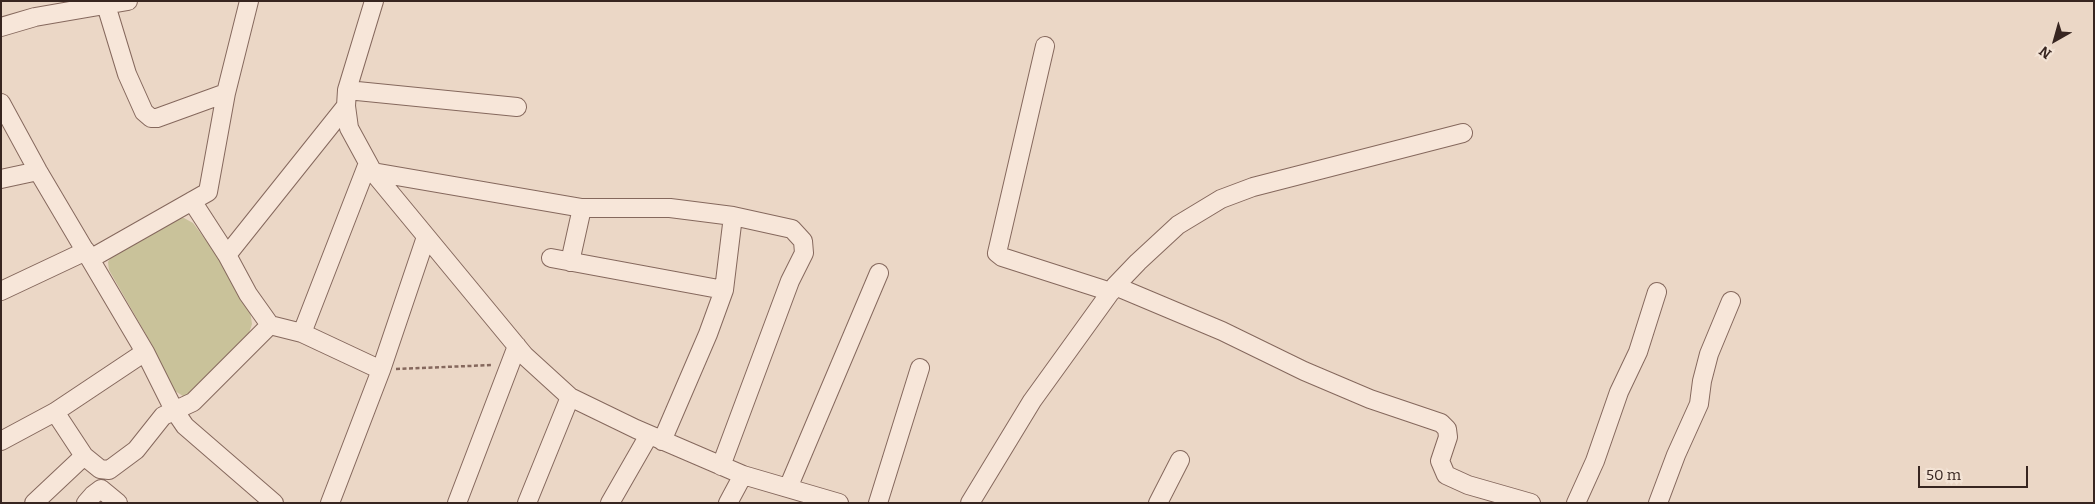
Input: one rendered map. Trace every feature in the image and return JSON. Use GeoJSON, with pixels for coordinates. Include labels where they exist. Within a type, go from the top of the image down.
{"type":"FeatureCollection","features":[{"type":"Feature","properties":{"kind":"street"},"geometry":{"type":"LineString","coordinates":[[1,27],[35,17],[128,1]]}},
{"type":"Feature","properties":{"kind":"street"},"geometry":{"type":"LineString","coordinates":[[1,291],[88,255],[208,192],[226,93],[249,1]]}},
{"type":"Feature","properties":{"kind":"street"},"geometry":{"type":"LineString","coordinates":[[227,255],[346,98],[374,1]]}},
{"type":"Feature","properties":{"kind":"street"},"geometry":{"type":"LineString","coordinates":[[106,5],[127,74],[144,112],[151,118],[157,118],[226,93]]}},
{"type":"Feature","properties":{"kind":"street"},"geometry":{"type":"LineString","coordinates":[[1045,46],[997,252],[1002,257],[1113,289],[1222,330],[1304,371],[1370,399],[1441,423],[1447,428],[1448,437],[1440,461],[1446,475],[1468,484],[1531,503]]}},
{"type":"Feature","properties":{"kind":"street"},"geometry":{"type":"LineString","coordinates":[[346,98],[517,107]]}},
{"type":"Feature","properties":{"kind":"street"},"geometry":{"type":"LineString","coordinates":[[346,98],[349,128],[370,168],[525,356],[570,397],[656,438],[743,475],[839,503]]}},
{"type":"Feature","properties":{"kind":"street"},"geometry":{"type":"LineString","coordinates":[[3,111],[145,352],[174,410],[185,426],[266,500]]}},
{"type":"Feature","properties":{"kind":"street"},"geometry":{"type":"LineString","coordinates":[[970,503],[1032,401],[1113,289],[1164,237],[1185,221],[1221,199],[1253,187],[1463,133]]}},
{"type":"Feature","properties":{"kind":"street"},"geometry":{"type":"LineString","coordinates":[[370,168],[582,208],[670,208],[733,216],[792,229],[803,241],[804,252],[790,281],[722,466]]}},
{"type":"Feature","properties":{"kind":"street"},"geometry":{"type":"LineString","coordinates":[[302,333],[370,168]]}},
{"type":"Feature","properties":{"kind":"street"},"geometry":{"type":"LineString","coordinates":[[1,179],[38,171]]}},
{"type":"Feature","properties":{"kind":"street"},"geometry":{"type":"LineString","coordinates":[[192,201],[227,255],[248,294],[270,325],[302,333],[381,370]]}},
{"type":"Feature","properties":{"kind":"street"},"geometry":{"type":"LineString","coordinates":[[570,262],[582,208]]}},
{"type":"Feature","properties":{"kind":"street"},"geometry":{"type":"LineString","coordinates":[[610,503],[656,438],[708,334],[724,290],[733,216]]}},
{"type":"Feature","properties":{"kind":"street"},"geometry":{"type":"LineString","coordinates":[[330,503],[381,370],[426,238]]}},
{"type":"Feature","properties":{"kind":"street"},"geometry":{"type":"LineString","coordinates":[[551,258],[724,290]]}},
{"type":"Feature","properties":{"kind":"street"},"geometry":{"type":"LineString","coordinates":[[788,488],[879,272]]}},
{"type":"Feature","properties":{"kind":"street"},"geometry":{"type":"LineString","coordinates":[[1576,503],[1595,461],[1619,392],[1638,352],[1657,292]]}},
{"type":"Feature","properties":{"kind":"street"},"geometry":{"type":"LineString","coordinates":[[1658,503],[1676,455],[1699,404],[1702,381],[1709,354],[1731,301]]}},
{"type":"Feature","properties":{"kind":"street"},"geometry":{"type":"LineString","coordinates":[[55,412],[84,456],[100,469],[109,470],[136,450],[163,416],[193,402],[270,325]]}},
{"type":"Feature","properties":{"kind":"street"},"geometry":{"type":"LineString","coordinates":[[457,503],[517,346]]}},
{"type":"Feature","properties":{"kind":"street"},"geometry":{"type":"LineString","coordinates":[[1,441],[55,412],[145,352]]}},
{"type":"Feature","properties":{"kind":"street"},"geometry":{"type":"LineString","coordinates":[[878,503],[920,368]]}},
{"type":"Feature","properties":{"kind":"street"},"geometry":{"type":"LineString","coordinates":[[527,503],[570,397]]}},
{"type":"Feature","properties":{"kind":"street"},"geometry":{"type":"LineString","coordinates":[[34,503],[84,456]]}},
{"type":"Feature","properties":{"kind":"street"},"geometry":{"type":"LineString","coordinates":[[1158,503],[1180,460]]}},
{"type":"Feature","properties":{"kind":"street"},"geometry":{"type":"LineString","coordinates":[[100,469],[101,489],[118,503]]}},
{"type":"Feature","properties":{"kind":"street"},"geometry":{"type":"LineString","coordinates":[[728,503],[743,475]]}},
{"type":"Feature","properties":{"kind":"street"},"geometry":{"type":"LineString","coordinates":[[86,503],[93,494],[101,489]]}},
{"type":"Feature","properties":{"kind":"path"},"geometry":{"type":"LineString","coordinates":[[381,370],[510,365]]}},
{"type":"Feature","properties":{"kind":"shaded area"},"geometry":{"type":"Polygon","coordinates":[[[178,218],[184,218],[193,223],[220,259],[250,311],[252,324],[248,336],[189,396],[183,396],[175,391],[152,345],[109,270],[108,262],[111,257],[178,218]]]}}]}
